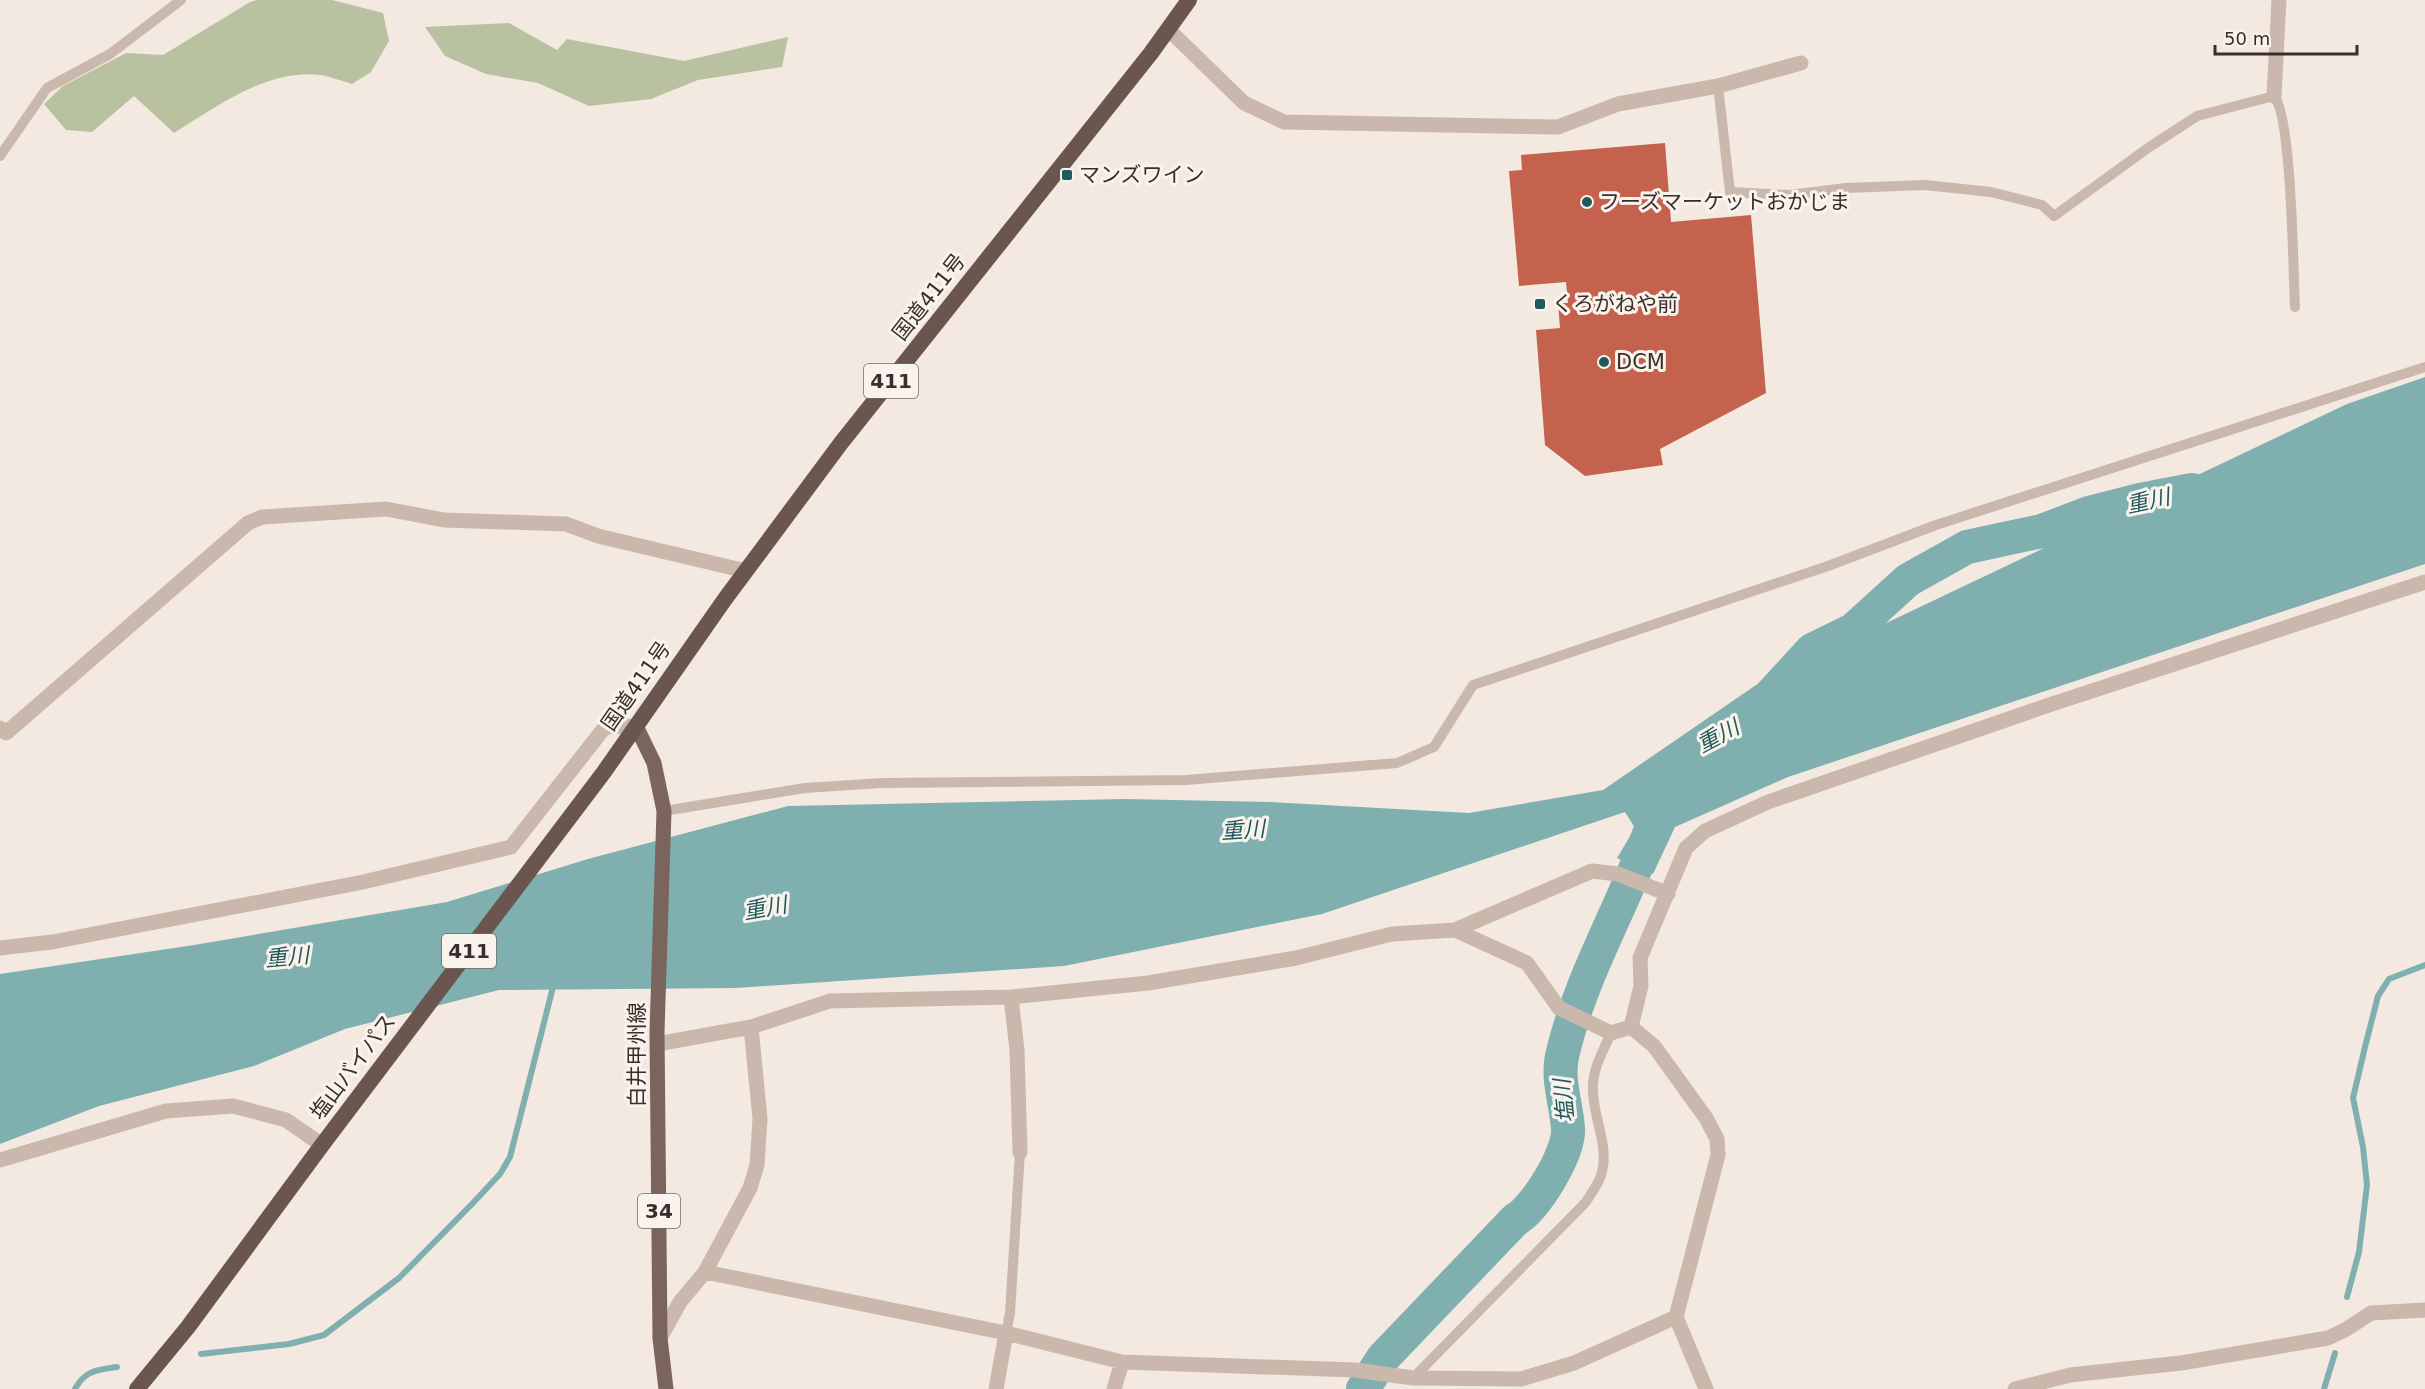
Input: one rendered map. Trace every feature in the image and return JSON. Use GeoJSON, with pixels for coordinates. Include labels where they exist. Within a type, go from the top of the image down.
{"type":"FeatureCollection","features":[{"type":"Feature","properties":{"kind":"highway","name":"国道411号"},"geometry":{"type":"LineString","coordinates":[[604,772],[746,571],[841,443],[1168,30],[1189,0]]}},
{"type":"Feature","properties":{"kind":"highway","name":"塩山バイパス"},"geometry":{"type":"LineString","coordinates":[[136,1389],[188,1327],[333,1130],[604,772]]}},
{"type":"Feature","properties":{"kind":"main road","name":"白井甲州線"},"geometry":{"type":"LineString","coordinates":[[636,726],[654,763],[664,811],[657,1038],[660,1338],[666,1389]]}},
{"type":"Feature","properties":{"kind":"street"},"geometry":{"type":"LineString","coordinates":[[2274,96],[2280,0]]}},
{"type":"Feature","properties":{"kind":"street"},"geometry":{"type":"LineString","coordinates":[[1168,30],[1244,102],[1284,122],[1558,127],[1618,104],[1718,86],[1801,63]]}},
{"type":"Feature","properties":{"kind":"street"},"geometry":{"type":"LineString","coordinates":[[0,728],[6,733],[248,523],[262,517],[386,509],[444,520],[566,524],[598,536],[746,571]]}},
{"type":"Feature","properties":{"kind":"street"},"geometry":{"type":"LineString","coordinates":[[1631,1027],[1641,986],[1640,958],[1686,848],[1705,831],[1768,802],[2052,704],[2425,582]]}},
{"type":"Feature","properties":{"kind":"street"},"geometry":{"type":"LineString","coordinates":[[0,948],[52,942],[363,882],[511,847],[605,727],[636,726]]}},
{"type":"Feature","properties":{"kind":"street"},"geometry":{"type":"LineString","coordinates":[[657,1038],[751,1027],[830,1001],[1011,997],[1148,983],[1296,958],[1392,934],[1455,930],[1592,871],[1617,874],[1668,894]]}},
{"type":"Feature","properties":{"kind":"street"},"geometry":{"type":"LineString","coordinates":[[1455,930],[1527,963],[1559,1008],[1611,1032],[1631,1027]]}},
{"type":"Feature","properties":{"kind":"street"},"geometry":{"type":"LineString","coordinates":[[1011,997],[1017,1050],[1020,1152]]}},
{"type":"Feature","properties":{"kind":"street"},"geometry":{"type":"LineString","coordinates":[[660,1338],[680,1302],[705,1272],[750,1188],[757,1165],[760,1119],[751,1027]]}},
{"type":"Feature","properties":{"kind":"street"},"geometry":{"type":"LineString","coordinates":[[1631,1027],[1654,1046],[1706,1118],[1717,1139],[1718,1155],[1676,1317],[1706,1389]]}},
{"type":"Feature","properties":{"kind":"street"},"geometry":{"type":"LineString","coordinates":[[0,1160],[166,1112],[233,1106],[286,1120],[322,1145]]}},
{"type":"Feature","properties":{"kind":"street"},"geometry":{"type":"LineString","coordinates":[[705,1272],[1006,1334],[1122,1362],[1355,1370],[1413,1378],[1521,1378],[1574,1363],[1676,1317]]}},
{"type":"Feature","properties":{"kind":"street"},"geometry":{"type":"LineString","coordinates":[[2015,1389],[2070,1375],[2181,1363],[2328,1338],[2371,1313],[2425,1310]]}},
{"type":"Feature","properties":{"kind":"street"},"geometry":{"type":"LineString","coordinates":[[996,1389],[1006,1334]]}},
{"type":"Feature","properties":{"kind":"street"},"geometry":{"type":"LineString","coordinates":[[1114,1389],[1122,1362]]}},
{"type":"Feature","properties":{"kind":"lane"},"geometry":{"type":"LineString","coordinates":[[0,156],[46,88],[110,54],[181,0]]}},
{"type":"Feature","properties":{"kind":"lane"},"geometry":{"type":"LineString","coordinates":[[1718,86],[1730,192],[1789,195],[1846,188],[1925,185],[1991,192],[2042,205],[2054,216],[2148,148],[2197,116],[2274,96],[2278,101],[2286,132],[2295,307]]}},
{"type":"Feature","properties":{"kind":"lane"},"geometry":{"type":"LineString","coordinates":[[664,811],[816,787],[882,783],[1186,780],[1397,763],[1434,747],[1473,685],[1828,567],[1936,525],[2425,367]]}},
{"type":"Feature","properties":{"kind":"lane"},"geometry":{"type":"LineString","coordinates":[[1413,1378],[1586,1202],[1601,1177],[1604,1144],[1593,1106],[1592,1087],[1593,1077],[1611,1032]]}},
{"type":"Feature","properties":{"kind":"lane"},"geometry":{"type":"LineString","coordinates":[[1006,1334],[1010,1313],[1020,1152]]}},
{"type":"Feature","properties":{"kind":"green space"},"geometry":{"type":"Polygon","coordinates":[[[257,0],[332,0],[383,13],[389,41],[371,72],[352,84],[321,75],[301,74],[281,77],[262,83],[225,101],[174,133],[134,96],[92,132],[66,130],[44,104],[63,86],[126,53],[163,55],[250,2],[257,0]]]}},
{"type":"Feature","properties":{"kind":"green space"},"geometry":{"type":"Polygon","coordinates":[[[509,23],[557,50],[567,39],[684,61],[788,37],[782,67],[698,80],[651,99],[589,106],[538,83],[486,74],[445,56],[425,27],[509,23]]]}},
{"type":"Feature","properties":{"kind":"water"},"geometry":{"type":"Polygon","coordinates":[[[2425,377],[2425,564],[1788,777],[1675,827],[1653,874],[1617,858],[1635,828],[1625,812],[1322,914],[1064,966],[736,988],[499,990],[345,1029],[254,1066],[99,1106],[0,1144],[0,974],[194,945],[447,902],[588,859],[788,806],[1126,799],[1269,802],[1469,813],[1603,790],[1756,685],[2347,404],[2425,377]]]}},
{"type":"Feature","properties":{"kind":"building"},"geometry":{"type":"Polygon","coordinates":[[[1665,143],[1671,222],[1751,215],[1766,393],[1660,449],[1663,465],[1585,476],[1545,445],[1536,330],[1560,328],[1558,303],[1568,303],[1566,282],[1519,286],[1509,171],[1522,170],[1521,155],[1665,143]]]}},
{"type":"Feature","properties":{"kind":"waterway","name":"重川"},"geometry":{"type":"LineString","coordinates":[[1767,699],[1812,650],[1853,630],[1908,580],[1967,547],[2042,531],[2089,513],[2140,500],[2192,490]]}},
{"type":"Feature","properties":{"kind":"waterway","name":"塩川"},"geometry":{"type":"LineString","coordinates":[[1363,1389],[1383,1358],[1523,1214],[1550,1179],[1567,1139],[1568,1128],[1562,1090],[1561,1062],[1571,1022],[1581,993],[1631,880],[1653,823]]}},
{"type":"Feature","properties":{"kind":"waterway"},"geometry":{"type":"LineString","coordinates":[[2347,1297],[2359,1252],[2367,1185],[2363,1147],[2353,1098],[2378,996],[2389,979],[2425,965]]}},
{"type":"Feature","properties":{"kind":"waterway"},"geometry":{"type":"LineString","coordinates":[[201,1354],[289,1344],[324,1335],[399,1278],[472,1204],[500,1174],[510,1157],[554,983]]}},
{"type":"Feature","properties":{"kind":"waterway"},"geometry":{"type":"LineString","coordinates":[[2324,1389],[2335,1353]]}},
{"type":"Feature","properties":{"kind":"waterway"},"geometry":{"type":"LineString","coordinates":[[75,1389],[88,1374],[117,1367]]}},
{"type":"Feature","properties":{"kind":"place","name":"マンズワイン"},"geometry":{"type":"Point","coordinates":[1067,175]}},
{"type":"Feature","properties":{"kind":"place","name":"フーズマーケットおかじま"},"geometry":{"type":"Point","coordinates":[1587,202]}},
{"type":"Feature","properties":{"kind":"place","name":"くろがねや前"},"geometry":{"type":"Point","coordinates":[1540,304]}},
{"type":"Feature","properties":{"kind":"place","name":"DCM"},"geometry":{"type":"Point","coordinates":[1604,362]}}]}
